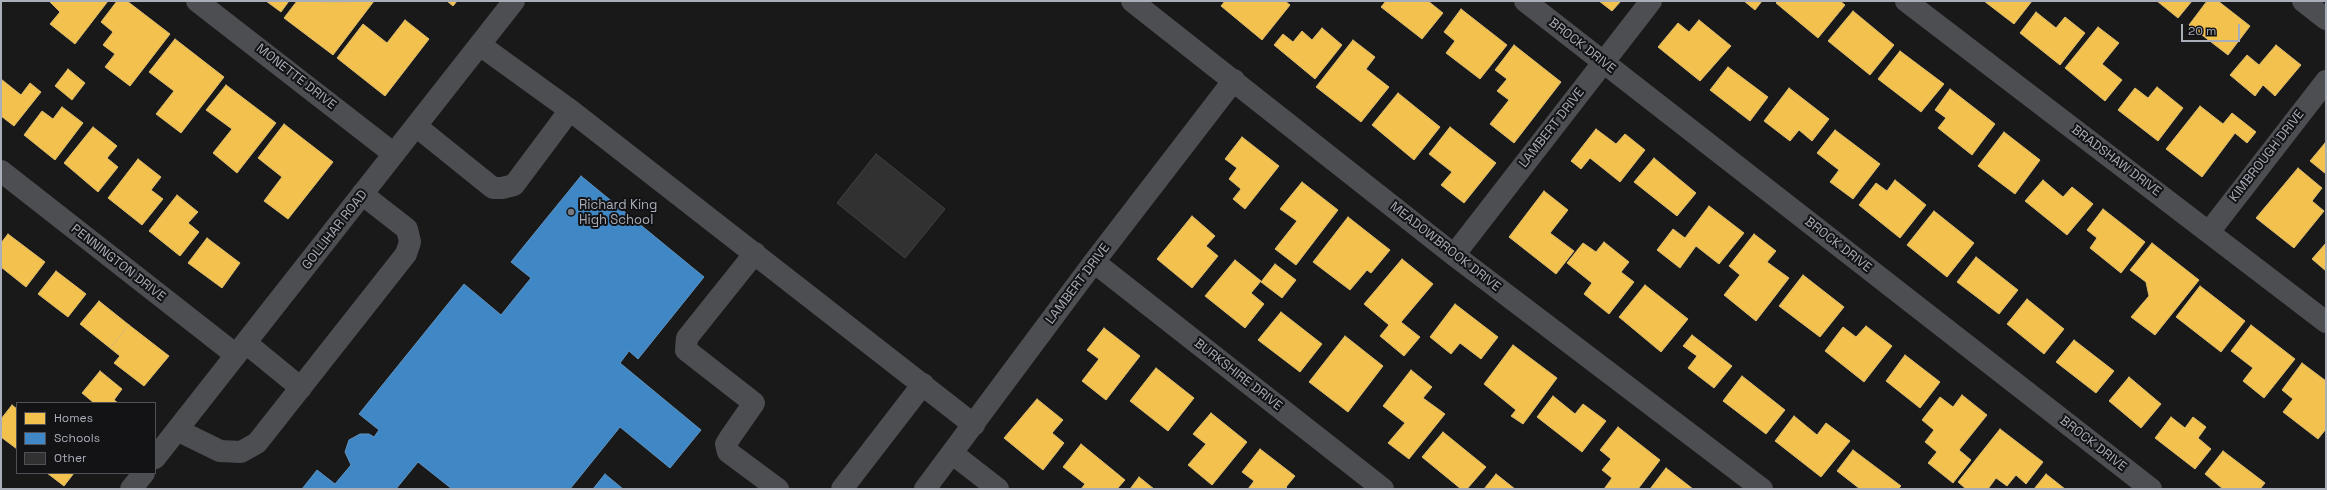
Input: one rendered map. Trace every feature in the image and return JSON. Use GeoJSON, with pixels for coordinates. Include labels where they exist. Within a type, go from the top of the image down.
{"type":"FeatureCollection","features":[{"type":"Feature","properties":{"kind":"street","name":"MONETTE DRIVE"},"geometry":{"type":"LineString","coordinates":[[197,1],[394,154]]}},
{"type":"Feature","properties":{"kind":"street","name":"GOLLIHAR ROAD"},"geometry":{"type":"LineString","coordinates":[[156,457],[514,1]]}},
{"type":"Feature","properties":{"kind":"street","name":"MEADOWBROOK DRIVE"},"geometry":{"type":"LineString","coordinates":[[1132,1],[1454,255],[1762,489]]}},
{"type":"Feature","properties":{"kind":"street","name":"BROCK DRIVE"},"geometry":{"type":"LineString","coordinates":[[1526,1],[1602,62],[2150,489]]}},
{"type":"Feature","properties":{"kind":"street","name":"LAMBERT DRIVE"},"geometry":{"type":"LineString","coordinates":[[1454,255],[1602,62],[1651,1]]}},
{"type":"Feature","properties":{"kind":"street","name":"BRADSHAW DRIVE"},"geometry":{"type":"LineString","coordinates":[[1906,1],[2326,322]]}},
{"type":"Feature","properties":{"kind":"street"},"geometry":{"type":"LineString","coordinates":[[2303,1],[2326,19]]}},
{"type":"Feature","properties":{"kind":"street"},"geometry":{"type":"LineString","coordinates":[[480,45],[570,110],[974,424]]}},
{"type":"Feature","properties":{"kind":"street","name":"LAMBERT DRIVE"},"geometry":{"type":"LineString","coordinates":[[925,489],[953,454],[1094,262],[1234,80]]}},
{"type":"Feature","properties":{"kind":"street","name":"KIMBROUGH DRIVE"},"geometry":{"type":"LineString","coordinates":[[2209,232],[2326,81]]}},
{"type":"Feature","properties":{"kind":"street"},"geometry":{"type":"LineString","coordinates":[[416,126],[493,188],[502,188],[514,185],[570,110]]}},
{"type":"Feature","properties":{"kind":"street","name":"PENNINGTON DRIVE"},"geometry":{"type":"LineString","coordinates":[[1,170],[241,349],[301,388]]}},
{"type":"Feature","properties":{"kind":"street"},"geometry":{"type":"LineString","coordinates":[[177,430],[220,450],[241,452],[257,443],[301,388],[406,254],[410,242],[407,229],[362,194]]}},
{"type":"Feature","properties":{"kind":"street"},"geometry":{"type":"LineString","coordinates":[[755,253],[687,338],[686,350],[754,403],[726,444],[728,452],[778,489]]}},
{"type":"Feature","properties":{"kind":"street","name":"BURKSHIRE DRIVE"},"geometry":{"type":"LineString","coordinates":[[1094,262],[1383,489]]}},
{"type":"Feature","properties":{"kind":"street"},"geometry":{"type":"LineString","coordinates":[[842,489],[923,384]]}},
{"type":"Feature","properties":{"kind":"street"},"geometry":{"type":"LineString","coordinates":[[953,454],[998,489]]}},
{"type":"Feature","properties":{"kind":"street"},"geometry":{"type":"LineString","coordinates":[[131,489],[143,474]]}},
{"type":"Feature","properties":{"kind":"building: Homes"},"geometry":{"type":"Polygon","coordinates":[[[49,1],[108,1],[75,44],[50,24],[60,12],[49,1]]]}},
{"type":"Feature","properties":{"kind":"building: Homes"},"geometry":{"type":"Polygon","coordinates":[[[117,1],[127,1],[170,34],[130,86],[105,67],[115,54],[103,45],[113,32],[101,22],[117,1]]]}},
{"type":"Feature","properties":{"kind":"building: Homes"},"geometry":{"type":"Polygon","coordinates":[[[266,1],[289,1],[281,12],[266,1]]]}},
{"type":"Feature","properties":{"kind":"building: Homes"},"geometry":{"type":"Polygon","coordinates":[[[297,1],[374,1],[333,55],[284,18],[297,1]]]}},
{"type":"Feature","properties":{"kind":"building: Homes"},"geometry":{"type":"Polygon","coordinates":[[[447,1],[457,1],[453,6],[447,1]]]}},
{"type":"Feature","properties":{"kind":"building: Homes"},"geometry":{"type":"Polygon","coordinates":[[[1225,1],[1285,1],[1290,5],[1262,40],[1221,6],[1225,1]]]}},
{"type":"Feature","properties":{"kind":"building: Homes"},"geometry":{"type":"Polygon","coordinates":[[[1386,1],[1428,1],[1443,13],[1422,39],[1381,7],[1386,1]]]}},
{"type":"Feature","properties":{"kind":"building: Homes"},"geometry":{"type":"Polygon","coordinates":[[[1599,1],[1621,1],[1612,11],[1599,1]]]}},
{"type":"Feature","properties":{"kind":"building: Homes"},"geometry":{"type":"Polygon","coordinates":[[[1744,1],[1762,1],[1755,10],[1744,1]]]}},
{"type":"Feature","properties":{"kind":"building: Homes"},"geometry":{"type":"Polygon","coordinates":[[[1778,1],[1840,1],[1845,5],[1818,38],[1776,3],[1778,1]]]}},
{"type":"Feature","properties":{"kind":"building: Homes"},"geometry":{"type":"Polygon","coordinates":[[[1984,1],[2032,1],[2014,24],[1984,1]]]}},
{"type":"Feature","properties":{"kind":"building: Homes"},"geometry":{"type":"Polygon","coordinates":[[[2157,1],[2192,1],[2178,18],[2157,1]]]}},
{"type":"Feature","properties":{"kind":"building: Homes"},"geometry":{"type":"Polygon","coordinates":[[[2207,1],[2218,1],[2250,26],[2228,55],[2189,25],[2207,1]]]}},
{"type":"Feature","properties":{"kind":"building: Homes"},"geometry":{"type":"Polygon","coordinates":[[[1461,9],[1507,45],[1480,79],[1446,53],[1455,41],[1444,32],[1461,9]]]}},
{"type":"Feature","properties":{"kind":"building: Homes"},"geometry":{"type":"Polygon","coordinates":[[[1853,11],[1894,45],[1870,75],[1828,41],[1853,11]]]}},
{"type":"Feature","properties":{"kind":"building: Homes"},"geometry":{"type":"Polygon","coordinates":[[[2036,12],[2056,28],[2065,17],[2085,33],[2060,65],[2020,33],[2036,12]]]}},
{"type":"Feature","properties":{"kind":"building: Homes"},"geometry":{"type":"Polygon","coordinates":[[[405,20],[429,39],[385,96],[337,58],[363,24],[387,43],[405,20]]]}},
{"type":"Feature","properties":{"kind":"building: Homes"},"geometry":{"type":"Polygon","coordinates":[[[1699,20],[1731,46],[1700,81],[1658,47],[1678,23],[1689,32],[1699,20]]]}},
{"type":"Feature","properties":{"kind":"building: Homes"},"geometry":{"type":"Polygon","coordinates":[[[2098,27],[2119,43],[2102,64],[2122,80],[2105,101],[2065,68],[2098,27]]]}},
{"type":"Feature","properties":{"kind":"building: Homes"},"geometry":{"type":"Polygon","coordinates":[[[1322,28],[1342,45],[1315,79],[1274,45],[1283,34],[1293,42],[1302,31],[1312,40],[1322,28]]]}},
{"type":"Feature","properties":{"kind":"building: Homes"},"geometry":{"type":"Polygon","coordinates":[[[175,39],[224,77],[181,133],[156,114],[174,91],[149,72],[175,39]]]}},
{"type":"Feature","properties":{"kind":"building: Homes"},"geometry":{"type":"Polygon","coordinates":[[[1353,40],[1375,57],[1366,69],[1389,87],[1361,122],[1316,87],[1353,40]]]}},
{"type":"Feature","properties":{"kind":"building: Homes"},"geometry":{"type":"Polygon","coordinates":[[[1514,45],[1561,82],[1514,143],[1490,124],[1509,100],[1497,91],[1507,79],[1495,70],[1514,45]]]}},
{"type":"Feature","properties":{"kind":"building: Homes"},"geometry":{"type":"Polygon","coordinates":[[[2276,45],[2301,65],[2275,96],[2263,85],[2255,96],[2230,75],[2247,55],[2259,65],[2276,45]]]}},
{"type":"Feature","properties":{"kind":"building: Homes"},"geometry":{"type":"Polygon","coordinates":[[[1900,51],[1944,84],[1921,112],[1878,79],[1900,51]]]}},
{"type":"Feature","properties":{"kind":"building: Homes"},"geometry":{"type":"Polygon","coordinates":[[[1728,67],[1768,97],[1750,121],[1710,90],[1728,67]]]}},
{"type":"Feature","properties":{"kind":"building: Homes"},"geometry":{"type":"Polygon","coordinates":[[[68,69],[85,83],[72,100],[55,86],[68,69]]]}},
{"type":"Feature","properties":{"kind":"building: Homes"},"geometry":{"type":"Polygon","coordinates":[[[1,79],[21,95],[30,83],[41,92],[14,126],[1,116],[1,79]]]}},
{"type":"Feature","properties":{"kind":"building: Homes"},"geometry":{"type":"Polygon","coordinates":[[[226,85],[276,123],[237,173],[213,153],[232,129],[206,110],[226,85]]]}},
{"type":"Feature","properties":{"kind":"building: Homes"},"geometry":{"type":"Polygon","coordinates":[[[2157,87],[2183,108],[2158,141],[2118,110],[2135,88],[2148,98],[2157,87]]]}},
{"type":"Feature","properties":{"kind":"building: Homes"},"geometry":{"type":"Polygon","coordinates":[[[1789,88],[1829,119],[1812,141],[1799,130],[1790,141],[1764,121],[1789,88]]]}},
{"type":"Feature","properties":{"kind":"building: Homes"},"geometry":{"type":"Polygon","coordinates":[[[1950,89],[1995,124],[1972,155],[1938,128],[1946,118],[1935,110],[1950,89]]]}},
{"type":"Feature","properties":{"kind":"building: Homes"},"geometry":{"type":"Polygon","coordinates":[[[1398,93],[1440,127],[1414,160],[1372,125],[1398,93]]]}},
{"type":"Feature","properties":{"kind":"building: Homes"},"geometry":{"type":"Polygon","coordinates":[[[2200,106],[2223,124],[2232,113],[2256,132],[2247,143],[2235,133],[2202,177],[2166,149],[2200,106]]]}},
{"type":"Feature","properties":{"kind":"building: Homes"},"geometry":{"type":"Polygon","coordinates":[[[62,107],[83,123],[55,160],[24,135],[42,111],[53,119],[62,107]]]}},
{"type":"Feature","properties":{"kind":"building: Homes"},"geometry":{"type":"Polygon","coordinates":[[[284,124],[333,162],[288,219],[264,201],[282,177],[258,158],[284,124]]]}},
{"type":"Feature","properties":{"kind":"building: Homes"},"geometry":{"type":"Polygon","coordinates":[[[93,127],[117,146],[107,158],[118,167],[98,192],[64,163],[93,127]]]}},
{"type":"Feature","properties":{"kind":"building: Homes"},"geometry":{"type":"Polygon","coordinates":[[[1450,127],[1496,163],[1464,203],[1441,185],[1452,172],[1429,154],[1450,127]]]}},
{"type":"Feature","properties":{"kind":"building: Homes"},"geometry":{"type":"Polygon","coordinates":[[[1596,129],[1616,144],[1625,134],[1645,150],[1620,182],[1590,158],[1581,169],[1571,161],[1596,129]]]}},
{"type":"Feature","properties":{"kind":"building: Homes"},"geometry":{"type":"Polygon","coordinates":[[[1835,130],[1880,164],[1853,199],[1830,182],[1839,170],[1817,153],[1835,130]]]}},
{"type":"Feature","properties":{"kind":"building: Homes"},"geometry":{"type":"Polygon","coordinates":[[[2004,132],[2040,160],[2015,194],[1978,166],[2004,132]]]}},
{"type":"Feature","properties":{"kind":"building: Homes"},"geometry":{"type":"Polygon","coordinates":[[[1242,137],[1279,166],[1245,209],[1233,199],[1241,189],[1229,179],[1237,168],[1225,159],[1242,137]]]}},
{"type":"Feature","properties":{"kind":"building: Homes"},"geometry":{"type":"Polygon","coordinates":[[[2325,143],[2326,144],[2326,174],[2310,161],[2325,143]]]}},
{"type":"Feature","properties":{"kind":"building: Homes"},"geometry":{"type":"Polygon","coordinates":[[[1654,158],[1696,193],[1677,216],[1634,182],[1654,158]]]}},
{"type":"Feature","properties":{"kind":"building: Homes"},"geometry":{"type":"Polygon","coordinates":[[[138,159],[161,177],[151,190],[163,199],[142,225],[108,198],[138,159]]]}},
{"type":"Feature","properties":{"kind":"building: Homes"},"geometry":{"type":"Polygon","coordinates":[[[2298,168],[2322,188],[2312,201],[2324,211],[2294,248],[2256,218],[2298,168]]]}},
{"type":"Feature","properties":{"kind":"building: Homes"},"geometry":{"type":"Polygon","coordinates":[[[1895,180],[1926,205],[1900,238],[1859,205],[1876,183],[1887,191],[1895,180]]]}},
{"type":"Feature","properties":{"kind":"building: Homes"},"geometry":{"type":"Polygon","coordinates":[[[2043,180],[2063,197],[2072,187],[2093,204],[2067,235],[2025,201],[2043,180]]]}},
{"type":"Feature","properties":{"kind":"building: Homes"},"geometry":{"type":"Polygon","coordinates":[[[1302,182],[1338,210],[1296,265],[1275,249],[1297,221],[1280,209],[1302,182]]]}},
{"type":"Feature","properties":{"kind":"building: Homes"},"geometry":{"type":"Polygon","coordinates":[[[1544,191],[1568,210],[1550,233],[1574,251],[1556,274],[1509,237],[1544,191]]]}},
{"type":"Feature","properties":{"kind":"building: Homes"},"geometry":{"type":"Polygon","coordinates":[[[177,195],[198,212],[188,223],[199,232],[180,256],[149,231],[177,195]]]}},
{"type":"Feature","properties":{"kind":"building: Homes"},"geometry":{"type":"Polygon","coordinates":[[[1709,206],[1744,233],[1719,264],[1696,246],[1680,268],[1657,250],[1673,229],[1685,238],[1709,206]]]}},
{"type":"Feature","properties":{"kind":"building: Homes"},"geometry":{"type":"Polygon","coordinates":[[[2103,209],[2145,242],[2121,273],[2090,248],[2097,238],[2087,230],[2103,209]]]}},
{"type":"Feature","properties":{"kind":"building: Homes"},"geometry":{"type":"Polygon","coordinates":[[[1934,211],[1974,243],[1947,277],[1907,245],[1934,211]]]}},
{"type":"Feature","properties":{"kind":"building: Homes"},"geometry":{"type":"Polygon","coordinates":[[[1192,216],[1215,236],[1206,246],[1218,256],[1192,288],[1157,259],[1192,216]]]}},
{"type":"Feature","properties":{"kind":"building: Homes"},"geometry":{"type":"Polygon","coordinates":[[[1348,217],[1390,250],[1371,273],[1367,270],[1350,290],[1313,262],[1348,217]]]}},
{"type":"Feature","properties":{"kind":"building: Homes"},"geometry":{"type":"Polygon","coordinates":[[[8,234],[45,262],[26,287],[1,267],[1,243],[8,234]]]}},
{"type":"Feature","properties":{"kind":"building: Homes"},"geometry":{"type":"Polygon","coordinates":[[[1754,234],[1776,251],[1767,262],[1789,278],[1756,321],[1724,295],[1740,275],[1729,266],[1754,234]]]}},
{"type":"Feature","properties":{"kind":"building: Homes"},"geometry":{"type":"Polygon","coordinates":[[[207,238],[240,263],[222,288],[188,263],[207,238]]]}},
{"type":"Feature","properties":{"kind":"building: Homes"},"geometry":{"type":"Polygon","coordinates":[[[1604,242],[1629,262],[1621,272],[1634,282],[1609,314],[1584,294],[1592,283],[1567,263],[1583,243],[1596,252],[1604,242]]]}},
{"type":"Feature","properties":{"kind":"building: Homes"},"geometry":{"type":"Polygon","coordinates":[[[2152,243],[2199,280],[2155,335],[2131,317],[2149,296],[2146,282],[2130,270],[2152,243]]]}},
{"type":"Feature","properties":{"kind":"building: Homes"},"geometry":{"type":"Polygon","coordinates":[[[2326,243],[2326,271],[2312,259],[2326,243]]]}},
{"type":"Feature","properties":{"kind":"building: Homes"},"geometry":{"type":"Polygon","coordinates":[[[1976,257],[2018,290],[1999,314],[1957,282],[1976,257]]]}},
{"type":"Feature","properties":{"kind":"building: Homes"},"geometry":{"type":"Polygon","coordinates":[[[1402,259],[1433,284],[1401,322],[1420,337],[1404,356],[1380,336],[1389,325],[1364,304],[1402,259]]]}},
{"type":"Feature","properties":{"kind":"building: Homes"},"geometry":{"type":"Polygon","coordinates":[[[1235,260],[1261,281],[1251,293],[1264,304],[1245,328],[1205,296],[1235,260]]]}},
{"type":"Feature","properties":{"kind":"building: Homes"},"geometry":{"type":"Polygon","coordinates":[[[1275,264],[1296,280],[1282,298],[1261,282],[1275,264]]]}},
{"type":"Feature","properties":{"kind":"building: Homes"},"geometry":{"type":"Polygon","coordinates":[[[56,271],[86,294],[68,317],[38,294],[56,271]]]}},
{"type":"Feature","properties":{"kind":"building: Homes"},"geometry":{"type":"Polygon","coordinates":[[[1803,275],[1844,307],[1820,337],[1779,306],[1803,275]]]}},
{"type":"Feature","properties":{"kind":"building: Homes"},"geometry":{"type":"Polygon","coordinates":[[[1645,285],[1688,319],[1661,352],[1619,317],[1645,285]]]}},
{"type":"Feature","properties":{"kind":"building: Homes"},"geometry":{"type":"Polygon","coordinates":[[[2200,286],[2245,321],[2221,352],[2176,317],[2200,286]]]}},
{"type":"Feature","properties":{"kind":"building: Homes"},"geometry":{"type":"Polygon","coordinates":[[[2027,299],[2064,329],[2044,354],[2007,324],[2027,299]]]}},
{"type":"Feature","properties":{"kind":"building: Homes"},"geometry":{"type":"Polygon","coordinates":[[[99,301],[129,325],[110,348],[80,324],[99,301]]]}},
{"type":"Feature","properties":{"kind":"building: Homes"},"geometry":{"type":"Polygon","coordinates":[[[1455,304],[1498,337],[1481,359],[1460,343],[1451,354],[1430,337],[1455,304]]]}},
{"type":"Feature","properties":{"kind":"building: Homes"},"geometry":{"type":"Polygon","coordinates":[[[1281,312],[1322,344],[1300,372],[1258,340],[1281,312]]]}},
{"type":"Feature","properties":{"kind":"building: Homes"},"geometry":{"type":"Polygon","coordinates":[[[129,325],[169,356],[144,386],[114,363],[120,356],[110,348],[129,325]]]}},
{"type":"Feature","properties":{"kind":"building: Homes"},"geometry":{"type":"Polygon","coordinates":[[[2251,325],[2295,359],[2264,398],[2243,381],[2253,368],[2231,351],[2251,325]]]}},
{"type":"Feature","properties":{"kind":"building: Homes"},"geometry":{"type":"Polygon","coordinates":[[[1866,326],[1892,346],[1864,382],[1825,351],[1843,327],[1856,337],[1866,326]]]}},
{"type":"Feature","properties":{"kind":"building: Homes"},"geometry":{"type":"Polygon","coordinates":[[[1104,328],[1140,356],[1106,400],[1082,381],[1099,359],[1087,350],[1104,328]]]}},
{"type":"Feature","properties":{"kind":"building: Homes"},"geometry":{"type":"Polygon","coordinates":[[[1692,335],[1732,366],[1714,388],[1688,368],[1697,356],[1683,346],[1692,335]]]}},
{"type":"Feature","properties":{"kind":"building: Homes"},"geometry":{"type":"Polygon","coordinates":[[[1345,336],[1383,366],[1348,412],[1309,382],[1345,336]]]}},
{"type":"Feature","properties":{"kind":"building: Homes"},"geometry":{"type":"Polygon","coordinates":[[[2074,340],[2114,371],[2096,393],[2056,362],[2074,340]]]}},
{"type":"Feature","properties":{"kind":"building: Homes"},"geometry":{"type":"Polygon","coordinates":[[[1513,345],[1557,378],[1523,424],[1511,416],[1516,410],[1484,384],[1513,345]]]}},
{"type":"Feature","properties":{"kind":"building: Homes"},"geometry":{"type":"Polygon","coordinates":[[[1905,355],[1940,382],[1920,408],[1886,381],[1905,355]]]}},
{"type":"Feature","properties":{"kind":"building: Homes"},"geometry":{"type":"Polygon","coordinates":[[[2302,363],[2326,381],[2326,429],[2318,439],[2283,412],[2293,399],[2282,390],[2302,363]]]}},
{"type":"Feature","properties":{"kind":"building: Homes"},"geometry":{"type":"Polygon","coordinates":[[[1156,368],[1194,398],[1168,431],[1130,401],[1156,368]]]}},
{"type":"Feature","properties":{"kind":"building: Homes"},"geometry":{"type":"Polygon","coordinates":[[[1411,370],[1432,387],[1423,398],[1445,414],[1409,459],[1388,443],[1405,423],[1383,406],[1411,370]]]}},
{"type":"Feature","properties":{"kind":"building: Homes"},"geometry":{"type":"Polygon","coordinates":[[[100,371],[122,389],[114,400],[117,402],[93,402],[82,393],[100,371]]]}},
{"type":"Feature","properties":{"kind":"building: Homes"},"geometry":{"type":"Polygon","coordinates":[[[1742,376],[1785,410],[1766,434],[1723,401],[1742,376]]]}},
{"type":"Feature","properties":{"kind":"building: Homes"},"geometry":{"type":"Polygon","coordinates":[[[2129,377],[2161,404],[2141,428],[2109,401],[2129,377]]]}},
{"type":"Feature","properties":{"kind":"building: Homes"},"geometry":{"type":"Polygon","coordinates":[[[1962,395],[1987,415],[1959,450],[1971,460],[1953,483],[1928,463],[1937,452],[1925,442],[1934,430],[1922,420],[1940,397],[1953,407],[1962,395]]]}},
{"type":"Feature","properties":{"kind":"building: Homes"},"geometry":{"type":"Polygon","coordinates":[[[1553,396],[1575,414],[1583,404],[1606,421],[1582,452],[1537,417],[1553,396]]]}},
{"type":"Feature","properties":{"kind":"building: Homes"},"geometry":{"type":"Polygon","coordinates":[[[1037,399],[1063,420],[1052,433],[1064,443],[1043,470],[1004,438],[1037,399]]]}},
{"type":"Feature","properties":{"kind":"building: Homes"},"geometry":{"type":"Polygon","coordinates":[[[12,405],[16,408],[16,448],[1,437],[1,419],[12,405]]]}},
{"type":"Feature","properties":{"kind":"building: Homes"},"geometry":{"type":"Polygon","coordinates":[[[1211,413],[1247,442],[1212,485],[1188,465],[1206,444],[1193,434],[1211,413]]]}},
{"type":"Feature","properties":{"kind":"building: Homes"},"geometry":{"type":"Polygon","coordinates":[[[1794,416],[1817,435],[1826,423],[1850,441],[1821,477],[1775,441],[1794,416]]]}},
{"type":"Feature","properties":{"kind":"building: Homes"},"geometry":{"type":"Polygon","coordinates":[[[2171,417],[2185,428],[2193,417],[2206,427],[2198,438],[2211,449],[2195,469],[2155,438],[2171,417]]]}},
{"type":"Feature","properties":{"kind":"building: Homes"},"geometry":{"type":"Polygon","coordinates":[[[1618,427],[1660,460],[1638,489],[1604,489],[1612,478],[1602,470],[1611,459],[1600,450],[1618,427]]]}},
{"type":"Feature","properties":{"kind":"building: Homes"},"geometry":{"type":"Polygon","coordinates":[[[2000,429],[2043,462],[2026,484],[2016,475],[2007,486],[1996,478],[1988,489],[1966,489],[1958,482],[2000,429]]]}},
{"type":"Feature","properties":{"kind":"building: Homes"},"geometry":{"type":"Polygon","coordinates":[[[1443,432],[1486,467],[1467,489],[1461,489],[1422,457],[1443,432]]]}},
{"type":"Feature","properties":{"kind":"building: Homes"},"geometry":{"type":"Polygon","coordinates":[[[1081,444],[1125,480],[1117,489],[1081,489],[1085,484],[1063,467],[1081,444]]]}},
{"type":"Feature","properties":{"kind":"building: Homes"},"geometry":{"type":"Polygon","coordinates":[[[1260,449],[1295,476],[1286,487],[1288,489],[1248,489],[1254,481],[1242,472],[1260,449]]]}},
{"type":"Feature","properties":{"kind":"building: Homes"},"geometry":{"type":"Polygon","coordinates":[[[1853,450],[1901,486],[1898,489],[1860,489],[1837,471],[1853,450]]]}},
{"type":"Feature","properties":{"kind":"building: Homes"},"geometry":{"type":"Polygon","coordinates":[[[2223,451],[2265,483],[2260,489],[2223,489],[2205,474],[2223,451]]]}},
{"type":"Feature","properties":{"kind":"building: Homes"},"geometry":{"type":"Polygon","coordinates":[[[1666,468],[1693,489],[1650,489],[1666,468]]]}},
{"type":"Feature","properties":{"kind":"building: Homes"},"geometry":{"type":"Polygon","coordinates":[[[48,474],[73,474],[64,486],[48,474]]]}},
{"type":"Feature","properties":{"kind":"building: Homes"},"geometry":{"type":"Polygon","coordinates":[[[1496,474],[1515,489],[1484,489],[1496,474]]]}},
{"type":"Feature","properties":{"kind":"building: Homes"},"geometry":{"type":"Polygon","coordinates":[[[2046,474],[2065,489],[2034,489],[2046,474]]]}},
{"type":"Feature","properties":{"kind":"building: Homes"},"geometry":{"type":"Polygon","coordinates":[[[1139,477],[1154,489],[1130,489],[1139,477]]]}},
{"type":"Feature","properties":{"kind":"building: Schools"},"geometry":{"type":"Polygon","coordinates":[[[581,176],[704,277],[638,359],[629,351],[620,363],[701,430],[670,468],[620,427],[570,489],[452,489],[418,462],[396,489],[302,489],[317,470],[335,484],[351,465],[345,452],[349,440],[360,434],[369,434],[374,437],[379,430],[359,414],[464,284],[501,315],[531,278],[511,262],[581,176]]]}},
{"type":"Feature","properties":{"kind":"building: Schools"},"geometry":{"type":"Polygon","coordinates":[[[605,474],[623,489],[593,489],[605,474]]]}},
{"type":"Feature","properties":{"kind":"building: Other"},"geometry":{"type":"Polygon","coordinates":[[[876,154],[945,209],[905,258],[837,203],[876,154]]]}},
{"type":"Feature","properties":{"kind":"place","name":"Richard King High School"},"geometry":{"type":"Point","coordinates":[571,212]}}]}
